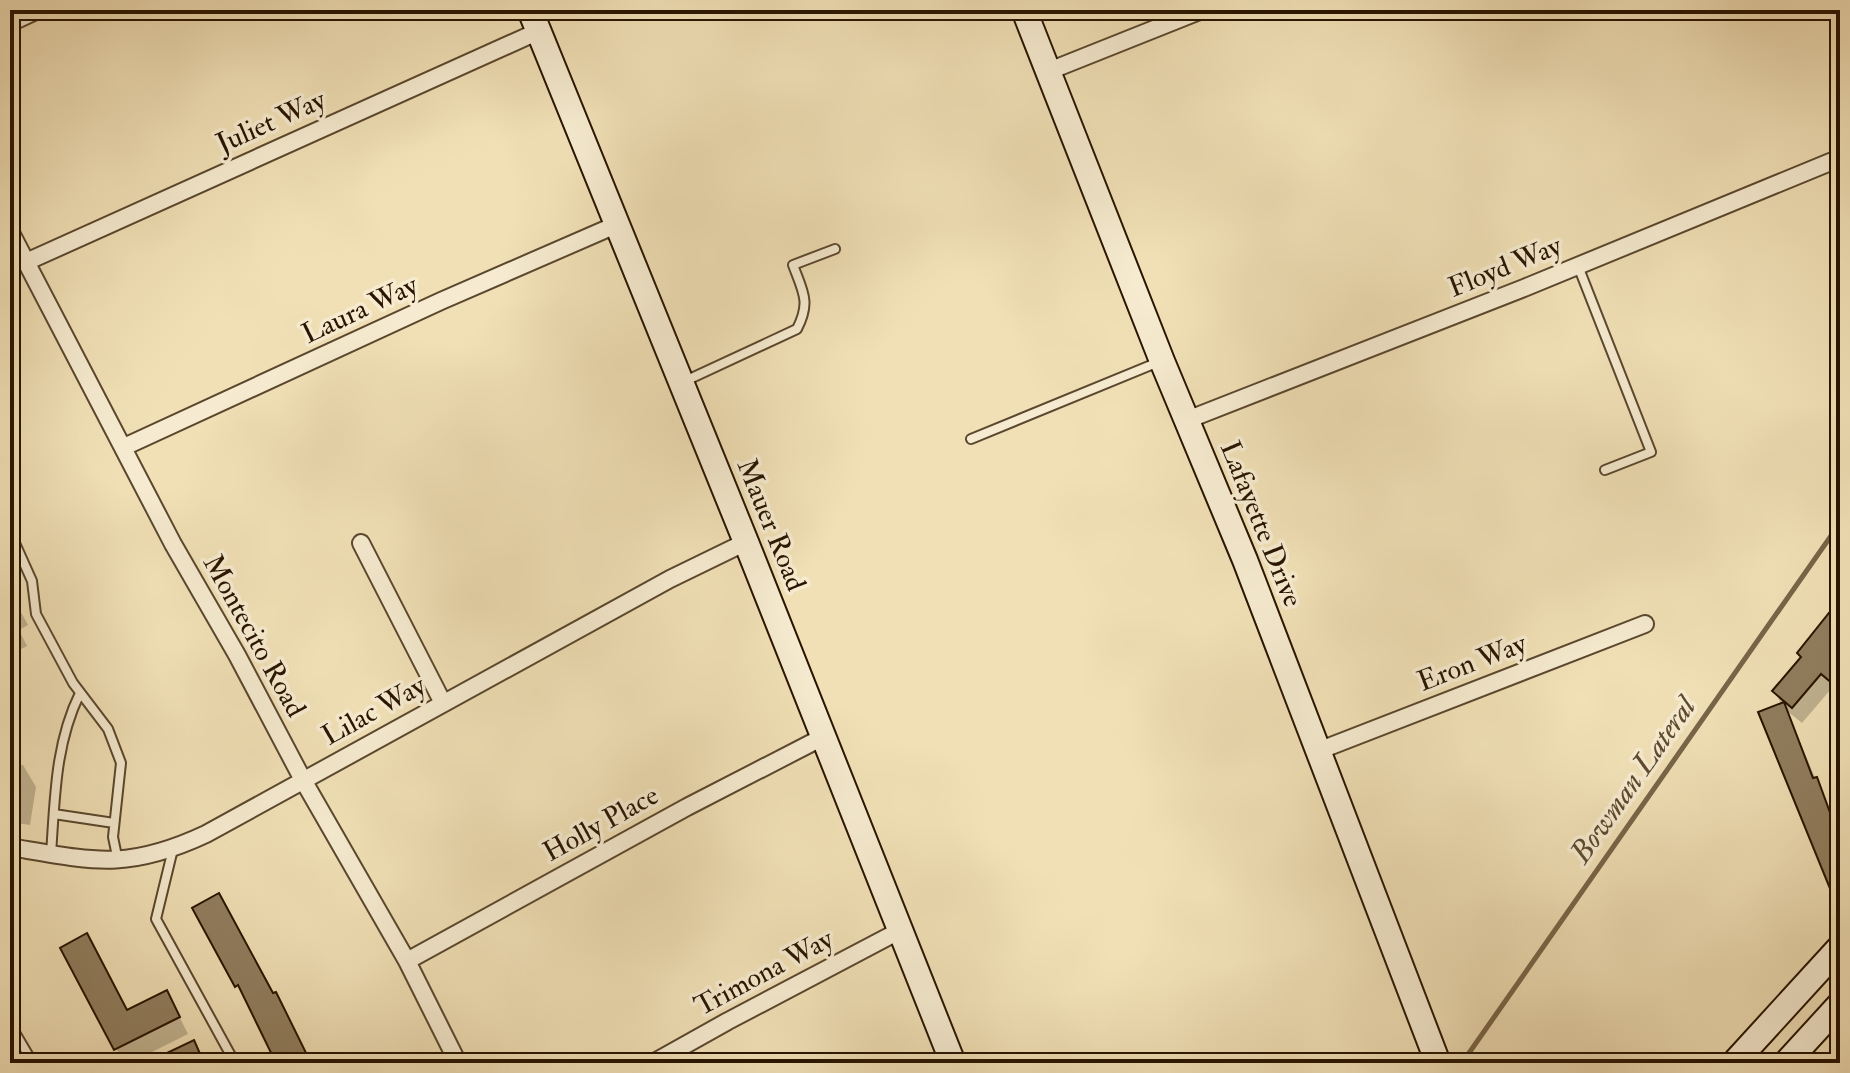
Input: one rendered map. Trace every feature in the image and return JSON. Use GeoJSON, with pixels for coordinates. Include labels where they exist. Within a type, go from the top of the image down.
{"type":"FeatureCollection","features":[{"type":"Feature","properties":{"kind":"street"},"geometry":{"type":"LineString","coordinates":[[10,23],[38,10]]}},
{"type":"Feature","properties":{"kind":"street","name":"Lafayette Drive"},"geometry":{"type":"LineString","coordinates":[[1024,10],[1162,361],[1245,560],[1438,1063]]}},
{"type":"Feature","properties":{"kind":"street"},"geometry":{"type":"LineString","coordinates":[[1049,71],[1202,10]]}},
{"type":"Feature","properties":{"kind":"street","name":"Mauer Road"},"geometry":{"type":"LineString","coordinates":[[534,21],[682,382],[953,1063]]}},
{"type":"Feature","properties":{"kind":"street","name":"Juliet Way"},"geometry":{"type":"LineString","coordinates":[[26,262],[534,21]]}},
{"type":"Feature","properties":{"kind":"street","name":"Floyd Way"},"geometry":{"type":"LineString","coordinates":[[1187,420],[1578,266],[1840,158]]}},
{"type":"Feature","properties":{"kind":"street","name":"Laura Way"},"geometry":{"type":"LineString","coordinates":[[124,447],[441,301],[618,224]]}},
{"type":"Feature","properties":{"kind":"street","name":"Montecito Road"},"geometry":{"type":"LineString","coordinates":[[10,231],[173,544],[407,961],[458,1063]]}},
{"type":"Feature","properties":{"kind":"street","name":"Lilac Way"},"geometry":{"type":"LineString","coordinates":[[10,847],[90,860],[118,861],[173,849],[670,579],[746,542]]}},
{"type":"Feature","properties":{"kind":"street"},"geometry":{"type":"LineString","coordinates":[[361,543],[443,703]]}},
{"type":"Feature","properties":{"kind":"street","name":"Eron Way"},"geometry":{"type":"LineString","coordinates":[[1318,751],[1645,624]]}},
{"type":"Feature","properties":{"kind":"street","name":"Holly Place"},"geometry":{"type":"LineString","coordinates":[[407,961],[687,807],[823,737]]}},
{"type":"Feature","properties":{"kind":"street","name":"Trimona Way"},"geometry":{"type":"LineString","coordinates":[[653,1063],[899,931]]}},
{"type":"Feature","properties":{"kind":"street"},"geometry":{"type":"LineString","coordinates":[[1734,1063],[1840,947]]}},
{"type":"Feature","properties":{"kind":"street"},"geometry":{"type":"LineString","coordinates":[[1786,1063],[1831,1028],[1840,1004]]}},
{"type":"Feature","properties":{"kind":"lane"},"geometry":{"type":"LineString","coordinates":[[682,382],[797,329],[805,314],[806,299],[793,265],[835,249]]}},
{"type":"Feature","properties":{"kind":"lane"},"geometry":{"type":"LineString","coordinates":[[1578,266],[1651,452],[1605,470]]}},
{"type":"Feature","properties":{"kind":"lane"},"geometry":{"type":"LineString","coordinates":[[971,439],[1162,361]]}},
{"type":"Feature","properties":{"kind":"lane"},"geometry":{"type":"LineString","coordinates":[[10,532],[32,581],[36,614],[80,693],[108,729],[121,763],[113,837],[118,861]]}},
{"type":"Feature","properties":{"kind":"lane"},"geometry":{"type":"LineString","coordinates":[[51,854],[56,771],[68,718],[80,693]]}},
{"type":"Feature","properties":{"kind":"lane"},"geometry":{"type":"LineString","coordinates":[[54,814],[114,823]]}},
{"type":"Feature","properties":{"kind":"lane"},"geometry":{"type":"LineString","coordinates":[[173,849],[156,919],[235,1063]]}},
{"type":"Feature","properties":{"kind":"lane"},"geometry":{"type":"LineString","coordinates":[[10,1024],[33,1063]]}},
{"type":"Feature","properties":{"kind":"building"},"geometry":{"type":"Polygon","coordinates":[[[1840,599],[1840,690],[1821,674],[1792,708],[1772,691],[1801,657],[1797,653],[1840,599]]]}},
{"type":"Feature","properties":{"kind":"building"},"geometry":{"type":"Polygon","coordinates":[[[1784,702],[1840,840],[1840,913],[1758,712],[1784,702]]]}},
{"type":"Feature","properties":{"kind":"building"},"geometry":{"type":"Polygon","coordinates":[[[219,893],[273,993],[276,992],[311,1063],[276,1063],[238,985],[235,987],[192,908],[219,893]]]}},
{"type":"Feature","properties":{"kind":"building"},"geometry":{"type":"Polygon","coordinates":[[[87,933],[127,1010],[167,990],[180,1017],[114,1050],[60,948],[87,933]]]}},
{"type":"Feature","properties":{"kind":"building"},"geometry":{"type":"Polygon","coordinates":[[[194,1040],[204,1063],[146,1063],[194,1040]]]}},
{"type":"Feature","properties":{"kind":"waterway","name":"Bowman Lateral"},"geometry":{"type":"LineString","coordinates":[[1462,1063],[1840,523]]}}]}
